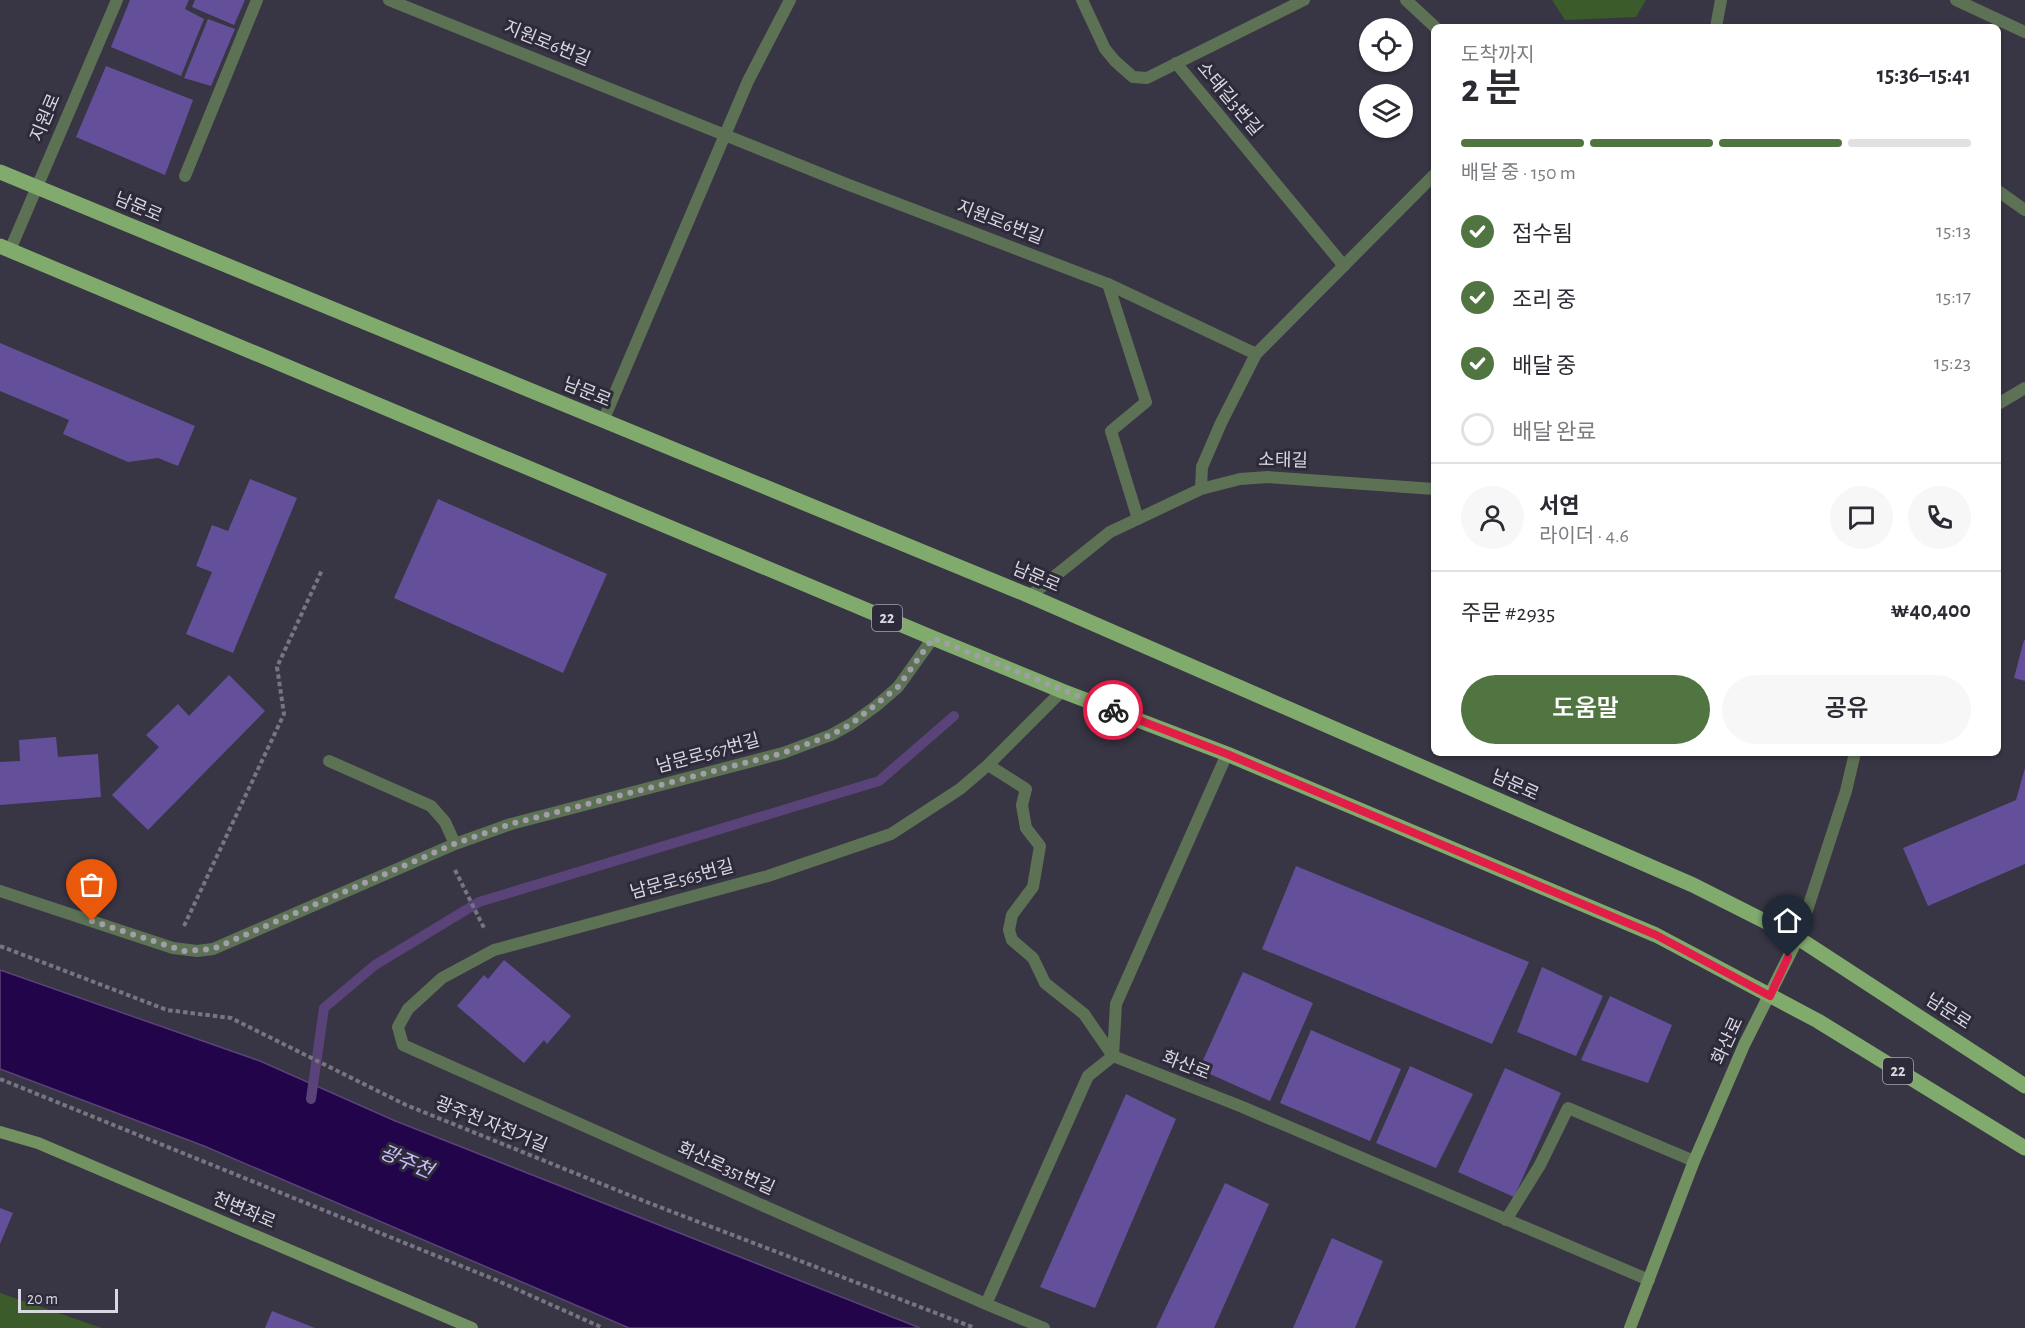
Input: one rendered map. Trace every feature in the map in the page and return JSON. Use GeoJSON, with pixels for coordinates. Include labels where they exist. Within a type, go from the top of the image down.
{"type":"FeatureCollection","features":[{"type":"Feature","properties":{"kind":"main road","name":"남문로"},"geometry":{"type":"LineString","coordinates":[[0,172],[1030,596],[1693,885],[1798,938],[2025,1086]]}},
{"type":"Feature","properties":{"kind":"main road","name":"22"},"geometry":{"type":"LineString","coordinates":[[5,248],[933,638],[1062,691],[1227,754],[1656,935],[1818,1021],[2025,1148]]}},
{"type":"Feature","properties":{"kind":"main road","name":"화산로"},"geometry":{"type":"LineString","coordinates":[[1630,1328],[1694,1161],[1744,1045],[1798,938]]}},
{"type":"Feature","properties":{"kind":"main road","name":"천변좌로"},"geometry":{"type":"LineString","coordinates":[[0,1132],[38,1143],[472,1328]]}},
{"type":"Feature","properties":{"kind":"street","name":"지원로"},"geometry":{"type":"LineString","coordinates":[[5,248],[36,187],[117,0]]}},
{"type":"Feature","properties":{"kind":"street"},"geometry":{"type":"LineString","coordinates":[[185,176],[257,0]]}},
{"type":"Feature","properties":{"kind":"street","name":"지원로6번길"},"geometry":{"type":"LineString","coordinates":[[389,0],[844,183],[1108,284],[1256,354]]}},
{"type":"Feature","properties":{"kind":"street"},"geometry":{"type":"LineString","coordinates":[[603,421],[748,81],[790,0]]}},
{"type":"Feature","properties":{"kind":"street","name":"소태길3번길"},"geometry":{"type":"LineString","coordinates":[[1082,0],[1105,49],[1134,77],[1148,78],[1176,63],[1344,266]]}},
{"type":"Feature","properties":{"kind":"street"},"geometry":{"type":"LineString","coordinates":[[1176,63],[1304,0]]}},
{"type":"Feature","properties":{"kind":"street"},"geometry":{"type":"LineString","coordinates":[[1406,0],[1433,24]]}},
{"type":"Feature","properties":{"kind":"street"},"geometry":{"type":"LineString","coordinates":[[1717,24],[1721,0]]}},
{"type":"Feature","properties":{"kind":"street"},"geometry":{"type":"LineString","coordinates":[[1956,0],[2025,32]]}},
{"type":"Feature","properties":{"kind":"street"},"geometry":{"type":"LineString","coordinates":[[1201,489],[1202,467],[1221,423],[1256,354],[1431,178]]}},
{"type":"Feature","properties":{"kind":"street"},"geometry":{"type":"LineString","coordinates":[[2001,193],[2025,210]]}},
{"type":"Feature","properties":{"kind":"street"},"geometry":{"type":"LineString","coordinates":[[1108,284],[1146,402],[1111,431],[1138,519]]}},
{"type":"Feature","properties":{"kind":"street"},"geometry":{"type":"LineString","coordinates":[[2001,402],[2025,388]]}},
{"type":"Feature","properties":{"kind":"street","name":"소태길"},"geometry":{"type":"LineString","coordinates":[[1030,596],[1110,532],[1201,489],[1240,479],[1268,477],[1431,489]]}},
{"type":"Feature","properties":{"kind":"street","name":"남문로567번길"},"geometry":{"type":"LineString","coordinates":[[0,891],[173,948],[197,951],[213,949],[454,844],[511,824],[783,753],[831,735],[868,712],[898,687],[933,638]]}},
{"type":"Feature","properties":{"kind":"street","name":"남문로565번길"},"geometry":{"type":"LineString","coordinates":[[400,1036],[398,1027],[408,1009],[442,978],[494,950],[768,876],[891,834],[960,789],[988,765],[1062,691]]}},
{"type":"Feature","properties":{"kind":"street"},"geometry":{"type":"LineString","coordinates":[[986,1304],[1088,1076],[1113,1056],[1116,1004],[1227,754]]}},
{"type":"Feature","properties":{"kind":"street"},"geometry":{"type":"LineString","coordinates":[[1798,938],[1855,756]]}},
{"type":"Feature","properties":{"kind":"street"},"geometry":{"type":"LineString","coordinates":[[329,762],[431,806],[445,822],[454,844]]}},
{"type":"Feature","properties":{"kind":"street"},"geometry":{"type":"LineString","coordinates":[[988,765],[1026,789],[1022,805],[1026,828],[1040,846],[1033,887],[1012,915],[1009,930],[1012,940],[1033,958],[1045,983],[1084,1014],[1113,1056]]}},
{"type":"Feature","properties":{"kind":"street","name":"화산로351번길"},"geometry":{"type":"LineString","coordinates":[[400,1036],[403,1044],[764,1206],[1044,1328]]}},
{"type":"Feature","properties":{"kind":"street","name":"화산로"},"geometry":{"type":"LineString","coordinates":[[1113,1056],[1240,1106],[1649,1280]]}},
{"type":"Feature","properties":{"kind":"street"},"geometry":{"type":"LineString","coordinates":[[1506,1220],[1540,1165],[1568,1108],[1694,1161]]}},
{"type":"Feature","properties":{"kind":"path"},"geometry":{"type":"LineString","coordinates":[[173,948],[284,714],[277,667],[322,570]]}},
{"type":"Feature","properties":{"kind":"path"},"geometry":{"type":"LineString","coordinates":[[459,879],[485,932]]}},
{"type":"Feature","properties":{"kind":"path","name":"광주천 자전거길"},"geometry":{"type":"LineString","coordinates":[[0,946],[167,1010],[231,1018],[406,1105],[665,1209],[975,1328]]}},
{"type":"Feature","properties":{"kind":"path"},"geometry":{"type":"LineString","coordinates":[[0,1079],[485,1276],[603,1328]]}},
{"type":"Feature","properties":{"kind":"green space"},"geometry":{"type":"Polygon","coordinates":[[[1552,0],[1646,0],[1636,17],[1565,20],[1552,0]]]}},
{"type":"Feature","properties":{"kind":"green space"},"geometry":{"type":"Polygon","coordinates":[[[0,1293],[102,1328],[0,1328],[0,1293]]]}},
{"type":"Feature","properties":{"kind":"water","name":"광주천"},"geometry":{"type":"Polygon","coordinates":[[[0,970],[260,1061],[393,1120],[920,1328],[629,1328],[204,1146],[0,1069],[0,970]]]}},
{"type":"Feature","properties":{"kind":"building"},"geometry":{"type":"Polygon","coordinates":[[[130,0],[189,0],[185,9],[204,19],[181,76],[111,47],[130,0]]]}},
{"type":"Feature","properties":{"kind":"building"},"geometry":{"type":"Polygon","coordinates":[[[195,0],[245,0],[234,25],[192,7],[195,0]]]}},
{"type":"Feature","properties":{"kind":"building"},"geometry":{"type":"Polygon","coordinates":[[[208,19],[235,29],[211,86],[184,78],[208,19]]]}},
{"type":"Feature","properties":{"kind":"building"},"geometry":{"type":"Polygon","coordinates":[[[106,66],[193,100],[165,175],[76,137],[106,66]]]}},
{"type":"Feature","properties":{"kind":"building"},"geometry":{"type":"Polygon","coordinates":[[[0,343],[195,426],[178,466],[158,458],[128,462],[63,434],[69,420],[0,391],[0,343]]]}},
{"type":"Feature","properties":{"kind":"building"},"geometry":{"type":"Polygon","coordinates":[[[250,479],[297,498],[233,653],[186,634],[212,572],[196,566],[212,525],[228,531],[250,479]]]}},
{"type":"Feature","properties":{"kind":"building"},"geometry":{"type":"Polygon","coordinates":[[[438,499],[607,574],[563,673],[394,598],[438,499]]]}},
{"type":"Feature","properties":{"kind":"building"},"geometry":{"type":"Polygon","coordinates":[[[2025,640],[2025,681],[2014,678],[2025,640]]]}},
{"type":"Feature","properties":{"kind":"building"},"geometry":{"type":"Polygon","coordinates":[[[229,675],[265,711],[148,830],[112,795],[159,747],[146,735],[178,704],[189,716],[229,675]]]}},
{"type":"Feature","properties":{"kind":"building"},"geometry":{"type":"Polygon","coordinates":[[[56,737],[58,757],[98,754],[101,797],[0,805],[0,762],[20,761],[19,740],[56,737]]]}},
{"type":"Feature","properties":{"kind":"building"},"geometry":{"type":"Polygon","coordinates":[[[2025,768],[2025,864],[1928,906],[1903,848],[2016,800],[2025,768]]]}},
{"type":"Feature","properties":{"kind":"building"},"geometry":{"type":"Polygon","coordinates":[[[1296,866],[1529,962],[1492,1044],[1262,949],[1296,866]]]}},
{"type":"Feature","properties":{"kind":"building"},"geometry":{"type":"Polygon","coordinates":[[[504,960],[571,1016],[547,1044],[544,1040],[524,1063],[457,1006],[484,975],[488,979],[504,960]]]}},
{"type":"Feature","properties":{"kind":"building"},"geometry":{"type":"Polygon","coordinates":[[[1542,967],[1603,996],[1576,1056],[1517,1032],[1542,967]]]}},
{"type":"Feature","properties":{"kind":"building"},"geometry":{"type":"Polygon","coordinates":[[[1243,972],[1313,1003],[1270,1101],[1199,1069],[1243,972]]]}},
{"type":"Feature","properties":{"kind":"building"},"geometry":{"type":"Polygon","coordinates":[[[1610,996],[1672,1025],[1648,1083],[1581,1060],[1610,996]]]}},
{"type":"Feature","properties":{"kind":"building"},"geometry":{"type":"Polygon","coordinates":[[[1311,1030],[1401,1069],[1370,1141],[1280,1103],[1311,1030]]]}},
{"type":"Feature","properties":{"kind":"building"},"geometry":{"type":"Polygon","coordinates":[[[1410,1066],[1473,1094],[1436,1168],[1376,1143],[1410,1066]]]}},
{"type":"Feature","properties":{"kind":"building"},"geometry":{"type":"Polygon","coordinates":[[[1505,1068],[1561,1093],[1514,1197],[1458,1172],[1505,1068]]]}},
{"type":"Feature","properties":{"kind":"building"},"geometry":{"type":"Polygon","coordinates":[[[1126,1094],[1176,1119],[1095,1308],[1040,1287],[1126,1094]]]}},
{"type":"Feature","properties":{"kind":"building"},"geometry":{"type":"Polygon","coordinates":[[[1225,1183],[1269,1204],[1214,1328],[1156,1328],[1225,1183]]]}},
{"type":"Feature","properties":{"kind":"building"},"geometry":{"type":"Polygon","coordinates":[[[0,1208],[13,1213],[0,1244],[0,1208]]]}},
{"type":"Feature","properties":{"kind":"building"},"geometry":{"type":"Polygon","coordinates":[[[1332,1238],[1383,1261],[1355,1328],[1293,1328],[1332,1238]]]}},
{"type":"Feature","properties":{"kind":"building"},"geometry":{"type":"Polygon","coordinates":[[[272,1311],[315,1328],[265,1328],[272,1311]]]}},
{"type":"Feature","properties":{"kind":"waterway"},"geometry":{"type":"LineString","coordinates":[[311,1099],[324,1008],[375,965],[479,902],[879,781],[954,716]]}},
{"type":"Feature","properties":{"kind":"way so far"},"geometry":{"type":"LineString","coordinates":[[92,921],[184,951],[213,949],[454,844],[511,824],[783,753],[831,735],[851,724],[898,687],[933,638],[1113,710]]}},
{"type":"Feature","properties":{"kind":"route"},"geometry":{"type":"LineString","coordinates":[[1113,710],[1227,754],[1656,935],[1770,996],[1788,957]]}}]}
